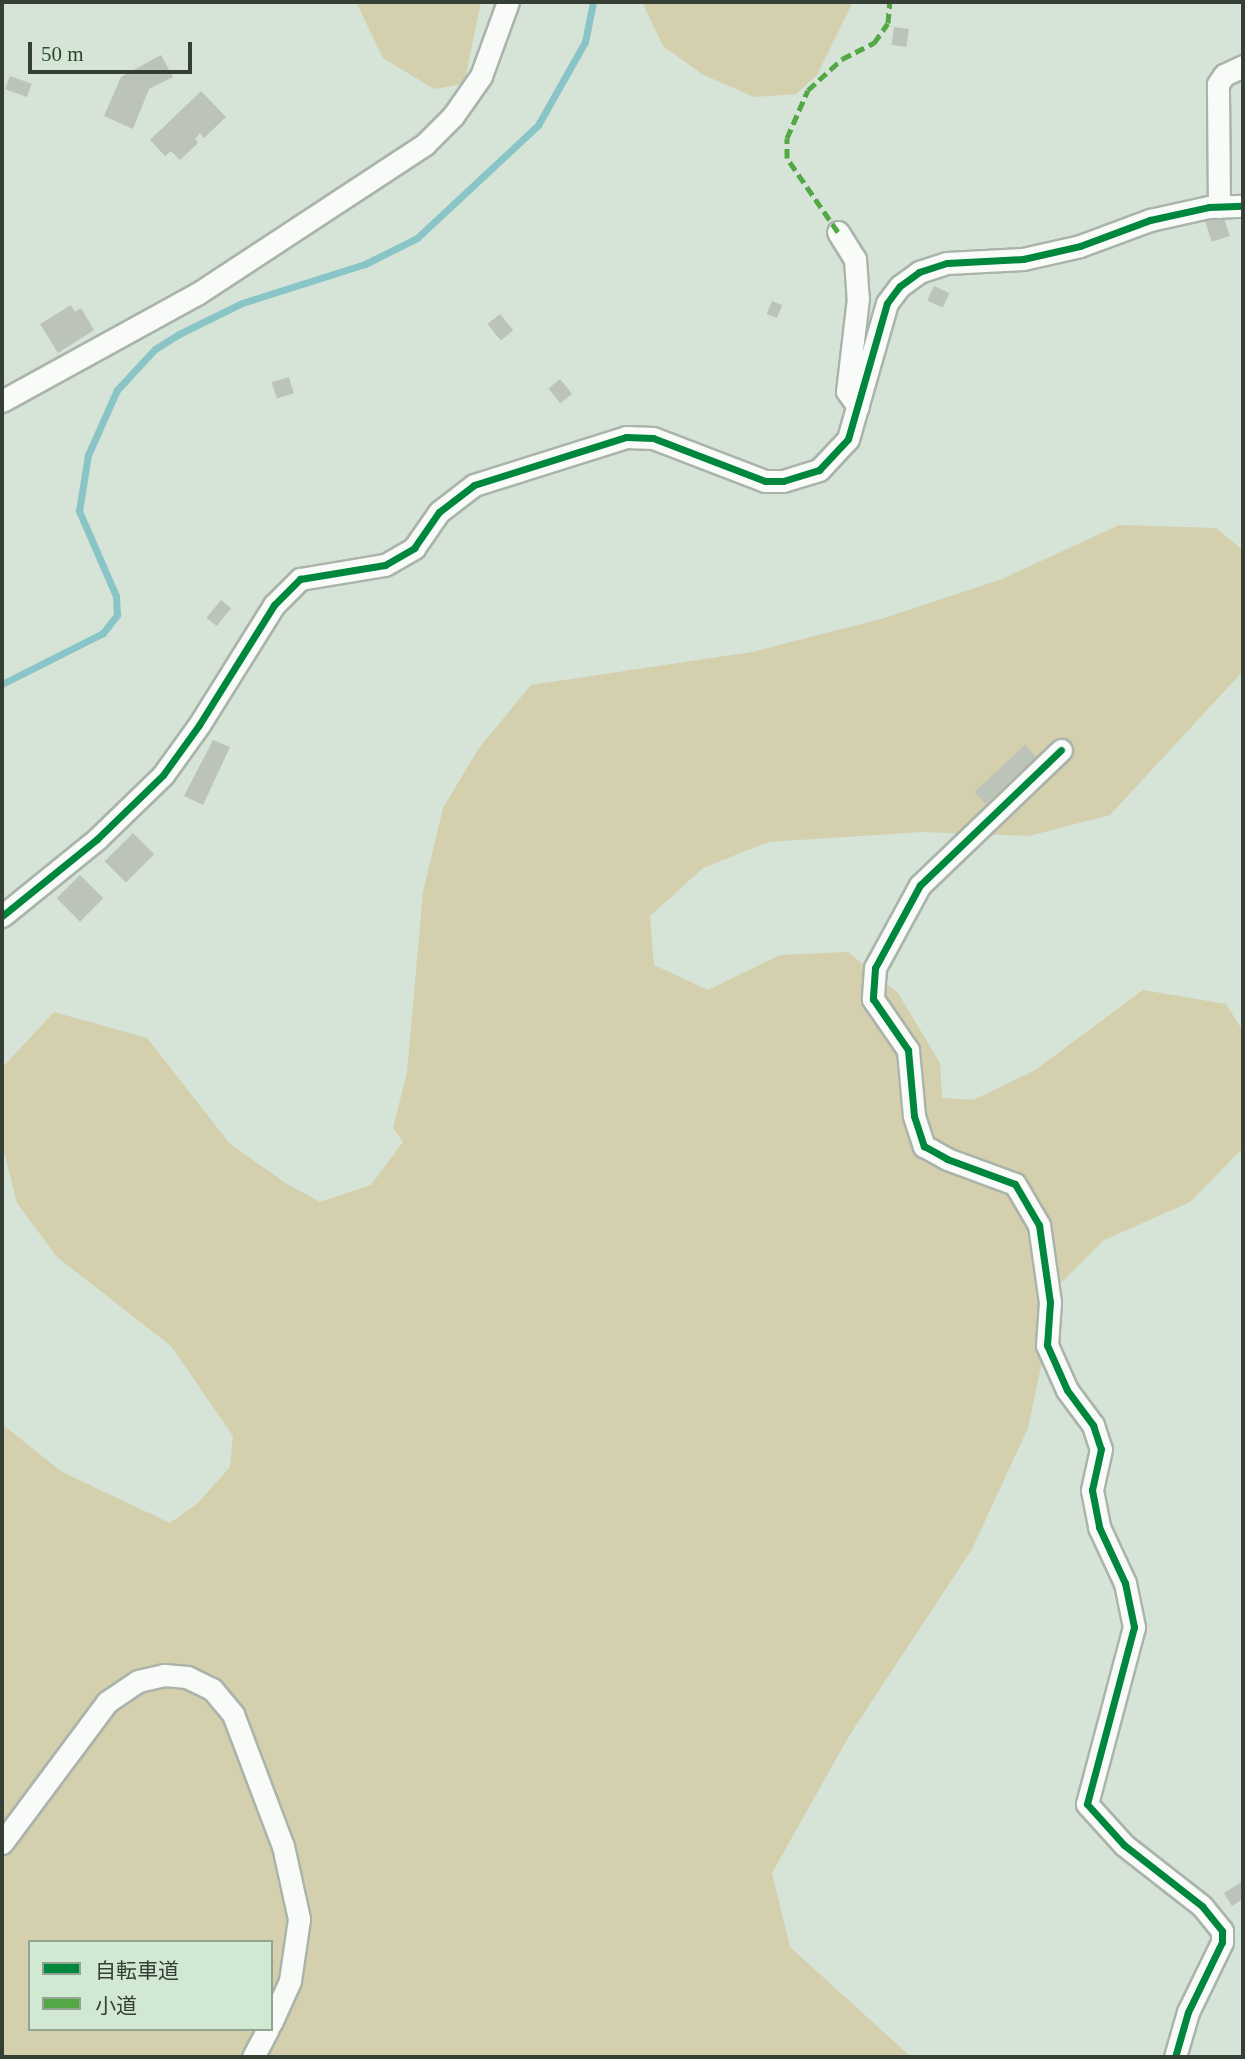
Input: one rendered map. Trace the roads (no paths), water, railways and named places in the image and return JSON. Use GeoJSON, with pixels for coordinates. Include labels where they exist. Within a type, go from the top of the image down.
{"type":"FeatureCollection","features":[{"type":"Feature","properties":{"kind":"street"},"geometry":{"type":"LineString","coordinates":[[2,401],[197,294],[425,144],[453,116],[481,76],[508,2]]}},
{"type":"Feature","properties":{"kind":"street"},"geometry":{"type":"LineString","coordinates":[[1219,207],[1218,84],[1224,75],[1243,66]]}},
{"type":"Feature","properties":{"kind":"street"},"geometry":{"type":"LineString","coordinates":[[2,916],[97,839],[163,775],[274,605],[300,579],[385,565],[414,548],[439,512],[474,485],[626,438],[653,438],[765,481],[798,477],[836,457],[848,439],[887,303],[900,286],[919,272],[947,262],[1035,256],[1080,246],[1150,220],[1219,207],[1243,206]]}},
{"type":"Feature","properties":{"kind":"street"},"geometry":{"type":"LineString","coordinates":[[838,232],[855,259],[858,298],[847,391],[858,407]]}},
{"type":"Feature","properties":{"kind":"street"},"geometry":{"type":"LineString","coordinates":[[1061,750],[920,885],[875,968],[873,999],[908,1050],[914,1116],[924,1146],[1015,1184],[1038,1225],[1050,1302],[1047,1345],[1067,1391],[1093,1425],[1101,1449],[1091,1490],[1099,1527],[1125,1583],[1134,1627],[1087,1804],[1124,1845],[1202,1906],[1222,1931],[1222,1942],[1188,2012],[1175,2057]]}},
{"type":"Feature","properties":{"kind":"street"},"geometry":{"type":"LineString","coordinates":[[2,1843],[107,1702],[138,1681],[164,1675],[187,1677],[212,1689],[233,1714],[283,1846],[299,1919],[290,1981],[273,2019]]}},
{"type":"Feature","properties":{"kind":"street"},"geometry":{"type":"LineString","coordinates":[[253,2057],[267,2031]]}},
{"type":"Feature","properties":{"kind":"waterway"},"geometry":{"type":"LineString","coordinates":[[2,684],[103,633],[117,615],[116,596],[79,511],[88,455],[117,390],[155,349],[179,334],[242,303],[365,264],[417,238],[538,125],[585,42],[593,2]]}}]}
